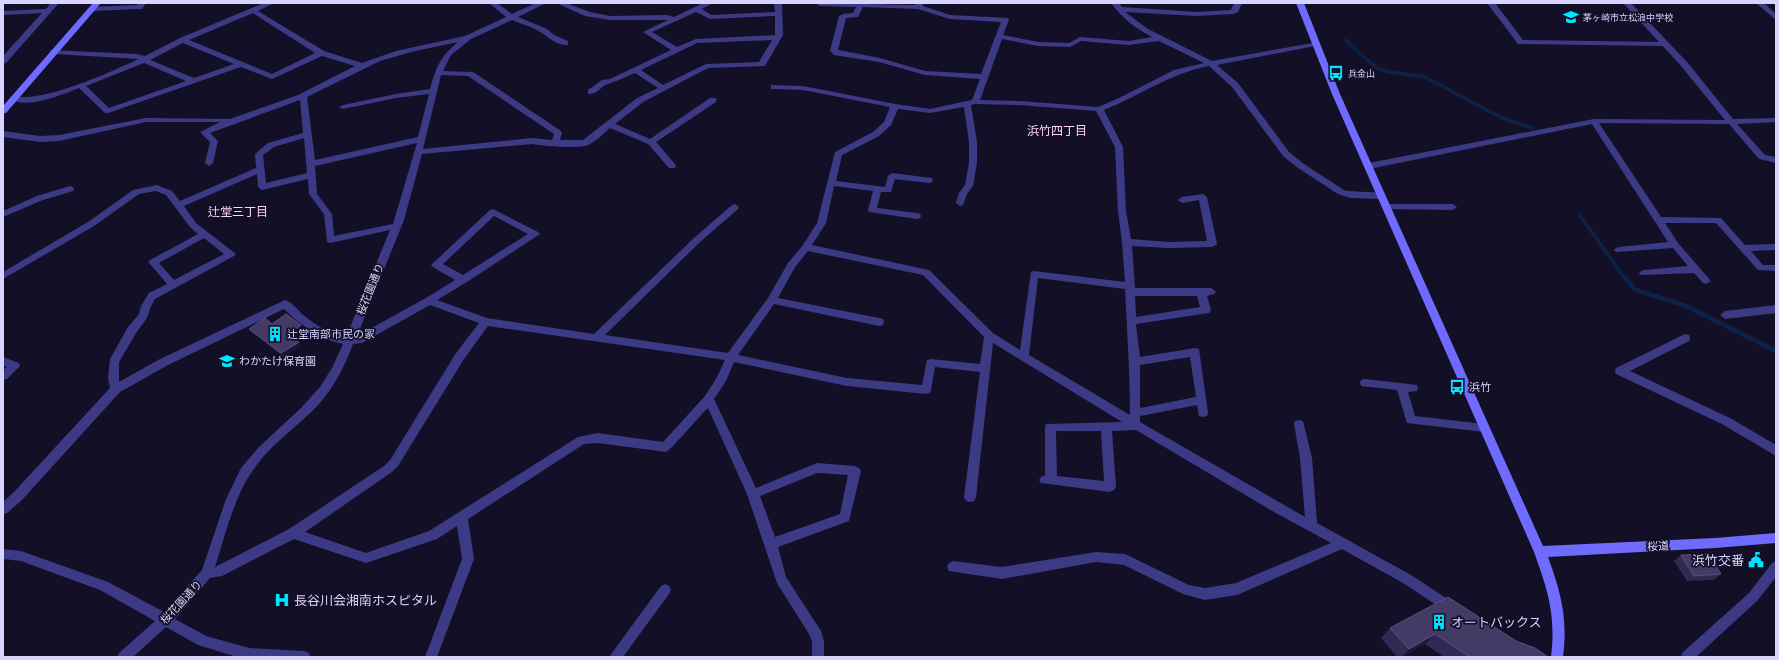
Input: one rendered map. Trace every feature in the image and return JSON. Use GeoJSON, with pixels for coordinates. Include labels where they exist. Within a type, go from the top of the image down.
{"type":"FeatureCollection","features":[{"type":"Feature","properties":{"kind":"street"},"geometry":{"type":"LineString","coordinates":[[3,61],[55,3]]}},
{"type":"Feature","properties":{"kind":"street"},"geometry":{"type":"LineString","coordinates":[[3,111],[94,6],[139,8],[142,3]]}},
{"type":"Feature","properties":{"kind":"street"},"geometry":{"type":"LineString","coordinates":[[14,98],[22,100],[44,98],[80,85],[145,60],[183,40],[270,3]]}},
{"type":"Feature","properties":{"kind":"street"},"geometry":{"type":"LineString","coordinates":[[493,3],[510,16],[544,31],[551,37],[565,43]]}},
{"type":"Feature","properties":{"kind":"street","name":"桜花園通り"},"geometry":{"type":"LineString","coordinates":[[124,657],[165,620],[202,580],[207,573],[236,490],[244,475],[262,451],[297,419],[324,390],[349,341],[396,226],[419,152],[438,73],[448,54],[468,37],[510,16],[542,3]]}},
{"type":"Feature","properties":{"kind":"street"},"geometry":{"type":"LineString","coordinates":[[560,3],[588,14],[610,18],[667,17],[674,19]]}},
{"type":"Feature","properties":{"kind":"street"},"geometry":{"type":"LineString","coordinates":[[677,50],[647,32],[709,3]]}},
{"type":"Feature","properties":{"kind":"street"},"geometry":{"type":"LineString","coordinates":[[419,152],[532,141],[543,143],[585,143],[635,104],[706,66],[762,64],[779,35],[778,3]]}},
{"type":"Feature","properties":{"kind":"street"},"geometry":{"type":"LineString","coordinates":[[1117,6],[1197,14],[1234,12],[1238,3]]}},
{"type":"Feature","properties":{"kind":"street"},"geometry":{"type":"LineString","coordinates":[[1300,3],[1336,94],[1540,552],[1554,590],[1558,614],[1560,634],[1557,657]]}},
{"type":"Feature","properties":{"kind":"street"},"geometry":{"type":"LineString","coordinates":[[1491,3],[1521,42],[1665,44]]}},
{"type":"Feature","properties":{"kind":"street"},"geometry":{"type":"LineString","coordinates":[[1627,3],[1665,44],[1762,157],[1776,160]]}},
{"type":"Feature","properties":{"kind":"street"},"geometry":{"type":"LineString","coordinates":[[1760,3],[1776,18]]}},
{"type":"Feature","properties":{"kind":"street"},"geometry":{"type":"LineString","coordinates":[[820,4],[919,5],[952,17],[1005,20],[985,77],[971,103],[973,163],[969,186],[963,193],[960,202]]}},
{"type":"Feature","properties":{"kind":"street"},"geometry":{"type":"LineString","coordinates":[[861,5],[855,15],[843,16],[834,51],[837,53],[880,60],[925,73],[985,77]]}},
{"type":"Feature","properties":{"kind":"street"},"geometry":{"type":"LineString","coordinates":[[1117,6],[1136,26],[1210,64],[1235,86],[1286,154],[1301,166],[1341,192],[1350,195],[1381,196]]}},
{"type":"Feature","properties":{"kind":"street"},"geometry":{"type":"LineString","coordinates":[[697,9],[710,17],[778,14]]}},
{"type":"Feature","properties":{"kind":"street"},"geometry":{"type":"LineString","coordinates":[[253,10],[321,53],[364,66]]}},
{"type":"Feature","properties":{"kind":"street"},"geometry":{"type":"LineString","coordinates":[[3,13],[48,11]]}},
{"type":"Feature","properties":{"kind":"street"},"geometry":{"type":"LineString","coordinates":[[1000,36],[1038,44],[1070,45],[1080,39],[1130,43],[1161,38]]}},
{"type":"Feature","properties":{"kind":"street"},"geometry":{"type":"LineString","coordinates":[[209,163],[214,141],[204,132],[231,120],[283,104],[377,60],[413,49],[468,37]]}},
{"type":"Feature","properties":{"kind":"street"},"geometry":{"type":"LineString","coordinates":[[591,92],[605,82],[612,81],[696,41],[777,38]]}},
{"type":"Feature","properties":{"kind":"street"},"geometry":{"type":"LineString","coordinates":[[183,40],[272,77],[321,53]]}},
{"type":"Feature","properties":{"kind":"street"},"geometry":{"type":"LineString","coordinates":[[774,87],[804,88],[895,106],[930,111],[971,103],[1019,103],[1099,109],[1122,100],[1172,74],[1210,64],[1315,44]]}},
{"type":"Feature","properties":{"kind":"street"},"geometry":{"type":"LineString","coordinates":[[3,49],[14,49]]}},
{"type":"Feature","properties":{"kind":"street"},"geometry":{"type":"LineString","coordinates":[[54,52],[136,56],[193,81]]}},
{"type":"Feature","properties":{"kind":"street"},"geometry":{"type":"LineString","coordinates":[[80,85],[108,111],[242,64]]}},
{"type":"Feature","properties":{"kind":"street"},"geometry":{"type":"LineString","coordinates":[[636,70],[663,88]]}},
{"type":"Feature","properties":{"kind":"street"},"geometry":{"type":"LineString","coordinates":[[438,73],[470,74],[558,133],[555,143]]}},
{"type":"Feature","properties":{"kind":"street"},"geometry":{"type":"LineString","coordinates":[[342,107],[396,96],[434,91]]}},
{"type":"Feature","properties":{"kind":"street"},"geometry":{"type":"LineString","coordinates":[[302,96],[311,164],[313,194],[328,214],[330,240],[396,226]]}},
{"type":"Feature","properties":{"kind":"street"},"geometry":{"type":"LineString","coordinates":[[651,142],[713,100]]}},
{"type":"Feature","properties":{"kind":"street"},"geometry":{"type":"LineString","coordinates":[[293,533],[366,558],[433,535],[462,518],[582,440],[598,438],[666,447],[675,435],[709,399],[721,381],[731,357],[772,300],[791,265],[806,248],[821,223],[838,154],[876,134],[888,123],[895,106]]}},
{"type":"Feature","properties":{"kind":"street"},"geometry":{"type":"LineString","coordinates":[[1099,109],[1119,146],[1122,211],[1127,242],[1131,321],[1135,362],[1135,426]]}},
{"type":"Feature","properties":{"kind":"street"},"geometry":{"type":"LineString","coordinates":[[3,134],[40,139],[59,138],[146,120],[231,120]]}},
{"type":"Feature","properties":{"kind":"street"},"geometry":{"type":"LineString","coordinates":[[1369,166],[1594,121],[1614,120],[1705,123],[1776,120]]}},
{"type":"Feature","properties":{"kind":"street"},"geometry":{"type":"LineString","coordinates":[[1594,121],[1675,245],[1706,281]]}},
{"type":"Feature","properties":{"kind":"street"},"geometry":{"type":"LineString","coordinates":[[609,124],[651,142],[672,166]]}},
{"type":"Feature","properties":{"kind":"street"},"geometry":{"type":"LineString","coordinates":[[307,135],[271,145],[259,154],[262,188],[312,175]]}},
{"type":"Feature","properties":{"kind":"street"},"geometry":{"type":"LineString","coordinates":[[311,164],[421,139]]}},
{"type":"Feature","properties":{"kind":"street"},"geometry":{"type":"LineString","coordinates":[[178,205],[260,169]]}},
{"type":"Feature","properties":{"kind":"street"},"geometry":{"type":"LineString","coordinates":[[831,183],[888,190],[892,176],[929,180]]}},
{"type":"Feature","properties":{"kind":"street"},"geometry":{"type":"LineString","coordinates":[[3,214],[40,198],[70,188]]}},
{"type":"Feature","properties":{"kind":"street"},"geometry":{"type":"LineString","coordinates":[[3,276],[91,224],[136,192],[157,188],[169,193],[192,225],[231,254],[152,296],[146,306],[144,315],[132,330],[114,362],[113,378],[116,389]]}},
{"type":"Feature","properties":{"kind":"street"},"geometry":{"type":"LineString","coordinates":[[878,189],[872,210],[917,216]]}},
{"type":"Feature","properties":{"kind":"street"},"geometry":{"type":"LineString","coordinates":[[1127,242],[1170,245],[1212,244],[1203,197],[1182,200]]}},
{"type":"Feature","properties":{"kind":"street"},"geometry":{"type":"LineString","coordinates":[[596,338],[697,240],[735,207]]}},
{"type":"Feature","properties":{"kind":"street"},"geometry":{"type":"LineString","coordinates":[[1386,207],[1453,207]]}},
{"type":"Feature","properties":{"kind":"street"},"geometry":{"type":"LineString","coordinates":[[1710,211],[1761,268],[1776,268]]}},
{"type":"Feature","properties":{"kind":"street"},"geometry":{"type":"LineString","coordinates":[[3,509],[18,496],[116,389],[164,362],[242,326],[285,304],[298,316],[322,332],[349,341],[358,340],[429,301],[464,280],[535,234],[493,212],[436,265],[464,280]]}},
{"type":"Feature","properties":{"kind":"street"},"geometry":{"type":"LineString","coordinates":[[1658,220],[1718,220]]}},
{"type":"Feature","properties":{"kind":"street"},"geometry":{"type":"LineString","coordinates":[[173,285],[153,262],[205,234]]}},
{"type":"Feature","properties":{"kind":"street"},"geometry":{"type":"LineString","coordinates":[[1619,250],[1675,245]]}},
{"type":"Feature","properties":{"kind":"street"},"geometry":{"type":"LineString","coordinates":[[1743,248],[1776,247]]}},
{"type":"Feature","properties":{"kind":"street"},"geometry":{"type":"LineString","coordinates":[[806,248],[926,272],[976,325],[989,336],[1024,356],[1135,426],[1222,474],[1278,508],[1407,579],[1458,613]]}},
{"type":"Feature","properties":{"kind":"street"},"geometry":{"type":"LineString","coordinates":[[1644,272],[1696,269]]}},
{"type":"Feature","properties":{"kind":"street"},"geometry":{"type":"LineString","coordinates":[[1024,356],[1034,274],[1130,289],[1211,292]]}},
{"type":"Feature","properties":{"kind":"street"},"geometry":{"type":"LineString","coordinates":[[1131,321],[1206,310],[1201,292]]}},
{"type":"Feature","properties":{"kind":"street"},"geometry":{"type":"LineString","coordinates":[[772,300],[874,318]]}},
{"type":"Feature","properties":{"kind":"street"},"geometry":{"type":"LineString","coordinates":[[429,301],[486,322],[731,357],[847,382],[926,390],[931,363],[985,369]]}},
{"type":"Feature","properties":{"kind":"street"},"geometry":{"type":"LineString","coordinates":[[1725,315],[1776,309]]}},
{"type":"Feature","properties":{"kind":"street"},"geometry":{"type":"LineString","coordinates":[[207,573],[218,572],[293,533],[394,463],[460,356],[486,322]]}},
{"type":"Feature","properties":{"kind":"street"},"geometry":{"type":"LineString","coordinates":[[970,498],[989,336]]}},
{"type":"Feature","properties":{"kind":"street"},"geometry":{"type":"LineString","coordinates":[[1684,338],[1620,371],[1726,421],[1776,451]]}},
{"type":"Feature","properties":{"kind":"street"},"geometry":{"type":"LineString","coordinates":[[1135,362],[1195,352],[1202,412]]}},
{"type":"Feature","properties":{"kind":"street"},"geometry":{"type":"LineString","coordinates":[[3,361],[15,366],[3,376]]}},
{"type":"Feature","properties":{"kind":"street"},"geometry":{"type":"LineString","coordinates":[[1365,384],[1413,388]]}},
{"type":"Feature","properties":{"kind":"street"},"geometry":{"type":"LineString","coordinates":[[1400,387],[1411,420],[1484,428]]}},
{"type":"Feature","properties":{"kind":"street"},"geometry":{"type":"LineString","coordinates":[[709,399],[752,494],[771,544],[781,579],[814,631],[818,641],[818,657]]}},
{"type":"Feature","properties":{"kind":"street"},"geometry":{"type":"LineString","coordinates":[[1135,413],[1201,400]]}},
{"type":"Feature","properties":{"kind":"street"},"geometry":{"type":"LineString","coordinates":[[1298,424],[1306,458],[1311,525]]}},
{"type":"Feature","properties":{"kind":"street"},"geometry":{"type":"LineString","coordinates":[[1106,426],[1110,487],[1048,481],[1050,427],[1106,426],[1135,426]]}},
{"type":"Feature","properties":{"kind":"street"},"geometry":{"type":"LineString","coordinates":[[752,494],[817,468],[855,471],[845,517],[771,544]]}},
{"type":"Feature","properties":{"kind":"street"},"geometry":{"type":"LineString","coordinates":[[431,657],[466,570],[468,559],[462,518]]}},
{"type":"Feature","properties":{"kind":"street","name":"桜道"},"geometry":{"type":"LineString","coordinates":[[1540,552],[1715,543],[1776,538]]}},
{"type":"Feature","properties":{"kind":"street"},"geometry":{"type":"LineString","coordinates":[[953,567],[1002,573],[1096,557],[1125,560],[1187,590],[1205,594],[1237,589],[1344,543]]}},
{"type":"Feature","properties":{"kind":"street"},"geometry":{"type":"LineString","coordinates":[[3,554],[21,556],[104,586],[203,641],[249,654],[304,657]]}},
{"type":"Feature","properties":{"kind":"street"},"geometry":{"type":"LineString","coordinates":[[1687,657],[1753,597],[1776,567]]}},
{"type":"Feature","properties":{"kind":"street"},"geometry":{"type":"LineString","coordinates":[[615,657],[664,590]]}},
{"type":"Feature","properties":{"kind":"building","name":"辻堂南部市民の家"},"geometry":{"type":"Polygon","coordinates":[[[286,314],[301,325],[288,334],[299,342],[281,353],[249,329],[265,318],[272,324],[286,314]]]}},
{"type":"Feature","properties":{"kind":"building"},"geometry":{"type":"Polygon","coordinates":[[[1708,554],[1721,574],[1694,576],[1681,555],[1708,554]]]}},
{"type":"Feature","properties":{"kind":"building","name":"オートバックス"},"geometry":{"type":"Polygon","coordinates":[[[1448,597],[1516,641],[1535,648],[1548,657],[1470,657],[1435,634],[1409,649],[1390,628],[1448,597]]]}},
{"type":"Feature","properties":{"kind":"waterway"},"geometry":{"type":"LineString","coordinates":[[1346,40],[1379,69],[1389,72],[1425,77],[1502,118],[1532,128]]}},
{"type":"Feature","properties":{"kind":"waterway"},"geometry":{"type":"LineString","coordinates":[[1579,214],[1626,280]]}},
{"type":"Feature","properties":{"kind":"waterway"},"geometry":{"type":"LineString","coordinates":[[1626,279],[1636,290],[1686,306],[1776,351]]}},
{"type":"Feature","properties":{"kind":"place","name":"茅ヶ崎市立松浪中学校"},"geometry":{"type":"Point","coordinates":[1571,17]}},
{"type":"Feature","properties":{"kind":"place","name":"兵金山"},"geometry":{"type":"Point","coordinates":[1336,73]}},
{"type":"Feature","properties":{"kind":"place","name":"辻堂南部市民の家"},"geometry":{"type":"Point","coordinates":[275,334]}},
{"type":"Feature","properties":{"kind":"place","name":"わかたけ保育園"},"geometry":{"type":"Point","coordinates":[227,361]}},
{"type":"Feature","properties":{"kind":"place","name":"浜竹"},"geometry":{"type":"Point","coordinates":[1457,387]}},
{"type":"Feature","properties":{"kind":"place","name":"浜竹交番"},"geometry":{"type":"Point","coordinates":[1756,560]}},
{"type":"Feature","properties":{"kind":"place","name":"長谷川会湘南ホスピタル"},"geometry":{"type":"Point","coordinates":[282,600]}},
{"type":"Feature","properties":{"kind":"place","name":"オートバックス"},"geometry":{"type":"Point","coordinates":[1439,622]}},
{"type":"Feature","properties":{"kind":"district","name":"浜竹四丁目"},"geometry":{"type":"Point","coordinates":[1057,130]}},
{"type":"Feature","properties":{"kind":"district","name":"辻堂三丁目"},"geometry":{"type":"Point","coordinates":[238,211]}}]}
